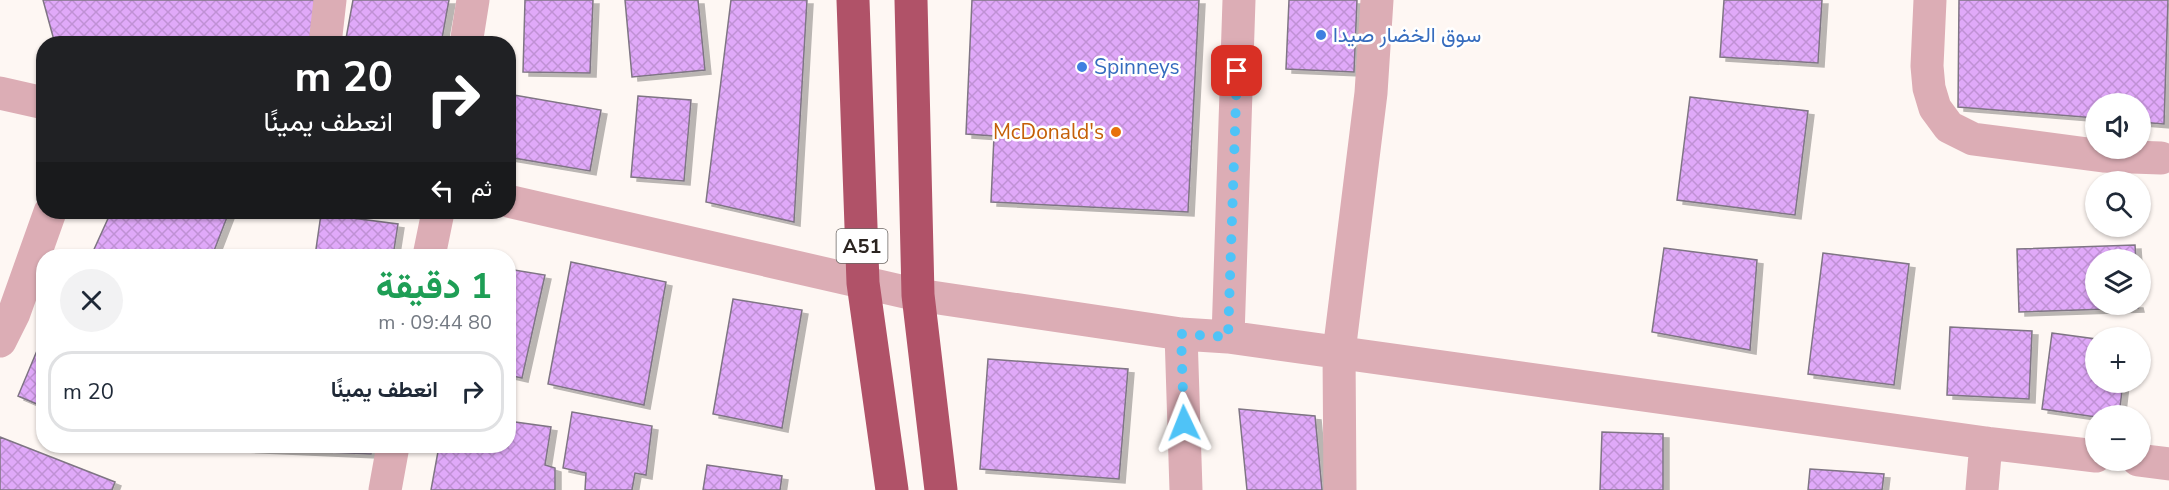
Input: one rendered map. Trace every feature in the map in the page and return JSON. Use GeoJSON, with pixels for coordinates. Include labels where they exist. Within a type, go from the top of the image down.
{"type":"FeatureCollection","features":[{"type":"Feature","properties":{"kind":"highway","name":"A51"},"geometry":{"type":"LineString","coordinates":[[853,0],[863,283],[892,490]]}},
{"type":"Feature","properties":{"kind":"highway","name":"A51"},"geometry":{"type":"LineString","coordinates":[[911,0],[918,295],[941,490]]}},
{"type":"Feature","properties":{"kind":"street"},"geometry":{"type":"LineString","coordinates":[[326,36],[330,0]]}},
{"type":"Feature","properties":{"kind":"street"},"geometry":{"type":"LineString","coordinates":[[467,36],[473,0]]}},
{"type":"Feature","properties":{"kind":"street"},"geometry":{"type":"LineString","coordinates":[[1228,337],[1239,0]]}},
{"type":"Feature","properties":{"kind":"street"},"geometry":{"type":"LineString","coordinates":[[1340,490],[1339,352],[1371,93],[1377,0]]}},
{"type":"Feature","properties":{"kind":"street"},"geometry":{"type":"LineString","coordinates":[[1930,0],[1927,66],[1929,87],[1935,108],[1949,127],[1973,139],[2103,156],[2161,158]]}},
{"type":"Feature","properties":{"kind":"street"},"geometry":{"type":"LineString","coordinates":[[0,93],[36,101]]}},
{"type":"Feature","properties":{"kind":"street"},"geometry":{"type":"LineString","coordinates":[[516,203],[918,295],[1181,334],[1228,337],[1986,443],[2085,455]]}},
{"type":"Feature","properties":{"kind":"street"},"geometry":{"type":"LineString","coordinates":[[37,249],[48,219]]}},
{"type":"Feature","properties":{"kind":"street"},"geometry":{"type":"LineString","coordinates":[[430,249],[437,219]]}},
{"type":"Feature","properties":{"kind":"street"},"geometry":{"type":"LineString","coordinates":[[0,341],[14,313],[36,251]]}},
{"type":"Feature","properties":{"kind":"street"},"geometry":{"type":"LineString","coordinates":[[1181,334],[1185,490]]}},
{"type":"Feature","properties":{"kind":"street"},"geometry":{"type":"LineString","coordinates":[[1982,490],[1986,443]]}},
{"type":"Feature","properties":{"kind":"street"},"geometry":{"type":"LineString","coordinates":[[385,490],[392,453]]}},
{"type":"Feature","properties":{"kind":"street"},"geometry":{"type":"LineString","coordinates":[[2151,462],[2169,464]]}},
{"type":"Feature","properties":{"kind":"building"},"geometry":{"type":"Polygon","coordinates":[[[43,0],[318,0],[311,36],[53,36],[43,0]]]}},
{"type":"Feature","properties":{"kind":"building"},"geometry":{"type":"Polygon","coordinates":[[[353,0],[449,0],[442,36],[346,36],[353,0]]]}},
{"type":"Feature","properties":{"kind":"building"},"geometry":{"type":"Polygon","coordinates":[[[525,0],[593,0],[590,73],[523,72],[525,0]]]}},
{"type":"Feature","properties":{"kind":"building"},"geometry":{"type":"Polygon","coordinates":[[[625,0],[698,0],[705,70],[632,77],[625,0]]]}},
{"type":"Feature","properties":{"kind":"building"},"geometry":{"type":"Polygon","coordinates":[[[731,0],[807,0],[794,222],[706,202],[731,0]]]}},
{"type":"Feature","properties":{"kind":"building","name":"Spinneys"},"geometry":{"type":"Polygon","coordinates":[[[972,0],[1199,0],[1188,212],[991,202],[994,136],[966,134],[972,0]]]}},
{"type":"Feature","properties":{"kind":"building","name":"سوق الخضار صيدا"},"geometry":{"type":"Polygon","coordinates":[[[1289,0],[1357,0],[1354,72],[1286,69],[1289,0]]]}},
{"type":"Feature","properties":{"kind":"building"},"geometry":{"type":"Polygon","coordinates":[[[1724,0],[1822,0],[1818,63],[1720,57],[1724,0]]]}},
{"type":"Feature","properties":{"kind":"building"},"geometry":{"type":"Polygon","coordinates":[[[1959,0],[2168,0],[2164,124],[2151,123],[2151,93],[2085,93],[2085,117],[1958,107],[1959,0]]]}},
{"type":"Feature","properties":{"kind":"building"},"geometry":{"type":"Polygon","coordinates":[[[516,95],[601,110],[590,171],[516,158],[516,95]]]}},
{"type":"Feature","properties":{"kind":"building"},"geometry":{"type":"Polygon","coordinates":[[[638,96],[691,100],[684,181],[631,177],[638,96]]]}},
{"type":"Feature","properties":{"kind":"building"},"geometry":{"type":"Polygon","coordinates":[[[1690,97],[1808,111],[1795,215],[1677,200],[1690,97]]]}},
{"type":"Feature","properties":{"kind":"building"},"geometry":{"type":"Polygon","coordinates":[[[108,219],[226,219],[215,249],[94,249],[108,219]]]}},
{"type":"Feature","properties":{"kind":"building"},"geometry":{"type":"Polygon","coordinates":[[[320,219],[360,219],[398,224],[394,249],[316,249],[320,219]]]}},
{"type":"Feature","properties":{"kind":"building"},"geometry":{"type":"Polygon","coordinates":[[[2135,245],[2135,249],[2085,249],[2085,310],[2019,312],[2017,249],[2135,245]]]}},
{"type":"Feature","properties":{"kind":"building"},"geometry":{"type":"Polygon","coordinates":[[[1664,248],[1757,260],[1750,350],[1652,332],[1664,248]]]}},
{"type":"Feature","properties":{"kind":"building"},"geometry":{"type":"Polygon","coordinates":[[[1823,253],[1909,264],[1894,385],[1808,374],[1823,253]]]}},
{"type":"Feature","properties":{"kind":"building"},"geometry":{"type":"Polygon","coordinates":[[[571,262],[666,282],[644,405],[548,384],[571,262]]]}},
{"type":"Feature","properties":{"kind":"building"},"geometry":{"type":"Polygon","coordinates":[[[516,270],[545,275],[522,378],[516,377],[516,270]]]}},
{"type":"Feature","properties":{"kind":"building"},"geometry":{"type":"Polygon","coordinates":[[[733,299],[802,310],[782,428],[713,414],[733,299]]]}},
{"type":"Feature","properties":{"kind":"building"},"geometry":{"type":"Polygon","coordinates":[[[1950,327],[2032,331],[2029,399],[1947,395],[1950,327]]]}},
{"type":"Feature","properties":{"kind":"building"},"geometry":{"type":"Polygon","coordinates":[[[2052,333],[2085,338],[2085,393],[2122,393],[2120,405],[2085,405],[2085,415],[2042,409],[2052,333]]]}},
{"type":"Feature","properties":{"kind":"building"},"geometry":{"type":"Polygon","coordinates":[[[36,353],[36,404],[18,396],[36,353]]]}},
{"type":"Feature","properties":{"kind":"building"},"geometry":{"type":"Polygon","coordinates":[[[988,359],[1128,369],[1119,479],[980,469],[988,359]]]}},
{"type":"Feature","properties":{"kind":"building"},"geometry":{"type":"Polygon","coordinates":[[[1239,409],[1315,416],[1322,490],[1247,490],[1239,409]]]}},
{"type":"Feature","properties":{"kind":"building"},"geometry":{"type":"Polygon","coordinates":[[[572,412],[652,426],[646,475],[635,473],[632,490],[585,490],[586,473],[563,468],[572,412]]]}},
{"type":"Feature","properties":{"kind":"building"},"geometry":{"type":"Polygon","coordinates":[[[516,422],[551,427],[545,465],[555,468],[555,490],[431,490],[438,453],[516,453],[516,422]]]}},
{"type":"Feature","properties":{"kind":"building"},"geometry":{"type":"Polygon","coordinates":[[[1602,432],[1663,434],[1663,490],[1600,490],[1602,432]]]}},
{"type":"Feature","properties":{"kind":"building"},"geometry":{"type":"Polygon","coordinates":[[[0,437],[115,482],[112,490],[0,490],[0,437]]]}},
{"type":"Feature","properties":{"kind":"building"},"geometry":{"type":"Polygon","coordinates":[[[707,465],[782,476],[780,490],[703,490],[707,465]]]}},
{"type":"Feature","properties":{"kind":"building"},"geometry":{"type":"Polygon","coordinates":[[[1810,469],[1884,474],[1882,490],[1808,490],[1810,469]]]}},
{"type":"Feature","properties":{"kind":"place","name":"سوق الخضار صيدا"},"geometry":{"type":"Point","coordinates":[1321,35]}},
{"type":"Feature","properties":{"kind":"place","name":"Spinneys"},"geometry":{"type":"Point","coordinates":[1082,67]}},
{"type":"Feature","properties":{"kind":"place","name":"McDonald's"},"geometry":{"type":"Point","coordinates":[1116,132]}},
{"type":"Feature","properties":{"kind":"route"},"geometry":{"type":"LineString","coordinates":[[1184,423],[1181,334],[1228,337],[1237,71]]}}]}
